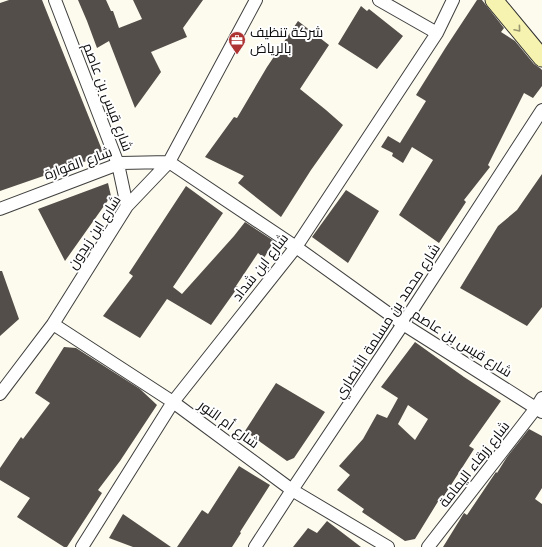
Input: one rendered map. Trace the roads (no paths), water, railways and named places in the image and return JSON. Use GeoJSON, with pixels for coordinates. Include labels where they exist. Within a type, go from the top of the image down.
{"type":"FeatureCollection","features":[{"type":"Feature","properties":{"kind":"main road"},"geometry":{"type":"LineString","coordinates":[[494,0],[542,58]]}},
{"type":"Feature","properties":{"kind":"street","name":"شارع قيس بن عاصم"},"geometry":{"type":"LineString","coordinates":[[55,0],[118,164],[127,206]]}},
{"type":"Feature","properties":{"kind":"street","name":"شارع ابن زيدون"},"geometry":{"type":"LineString","coordinates":[[0,394],[53,324],[127,206],[169,162],[256,0]]}},
{"type":"Feature","properties":{"kind":"street"},"geometry":{"type":"LineString","coordinates":[[379,0],[437,33]]}},
{"type":"Feature","properties":{"kind":"street","name":"شارع ابن شداد"},"geometry":{"type":"LineString","coordinates":[[82,547],[173,402],[296,248],[437,33],[453,0]]}},
{"type":"Feature","properties":{"kind":"street","name":"شارع محمد بن مسلمة الأنصاري"},"geometry":{"type":"LineString","coordinates":[[255,547],[404,324],[542,110]]}},
{"type":"Feature","properties":{"kind":"street","name":"شارع قيس بن عاصم"},"geometry":{"type":"LineString","coordinates":[[169,162],[296,248],[404,324],[540,406]]}},
{"type":"Feature","properties":{"kind":"street","name":"شارع القوارة"},"geometry":{"type":"LineString","coordinates":[[0,209],[121,163],[169,162]]}},
{"type":"Feature","properties":{"kind":"street","name":"شارع أم النور"},"geometry":{"type":"LineString","coordinates":[[53,324],[173,402],[292,490],[388,547]]}},
{"type":"Feature","properties":{"kind":"street","name":"شارع زرقاء اليمامة"},"geometry":{"type":"LineString","coordinates":[[428,547],[540,406]]}},
{"type":"Feature","properties":{"kind":"place","name":"شركة تنظيف بالرياض"},"geometry":{"type":"Point","coordinates":[237,55]}}]}
